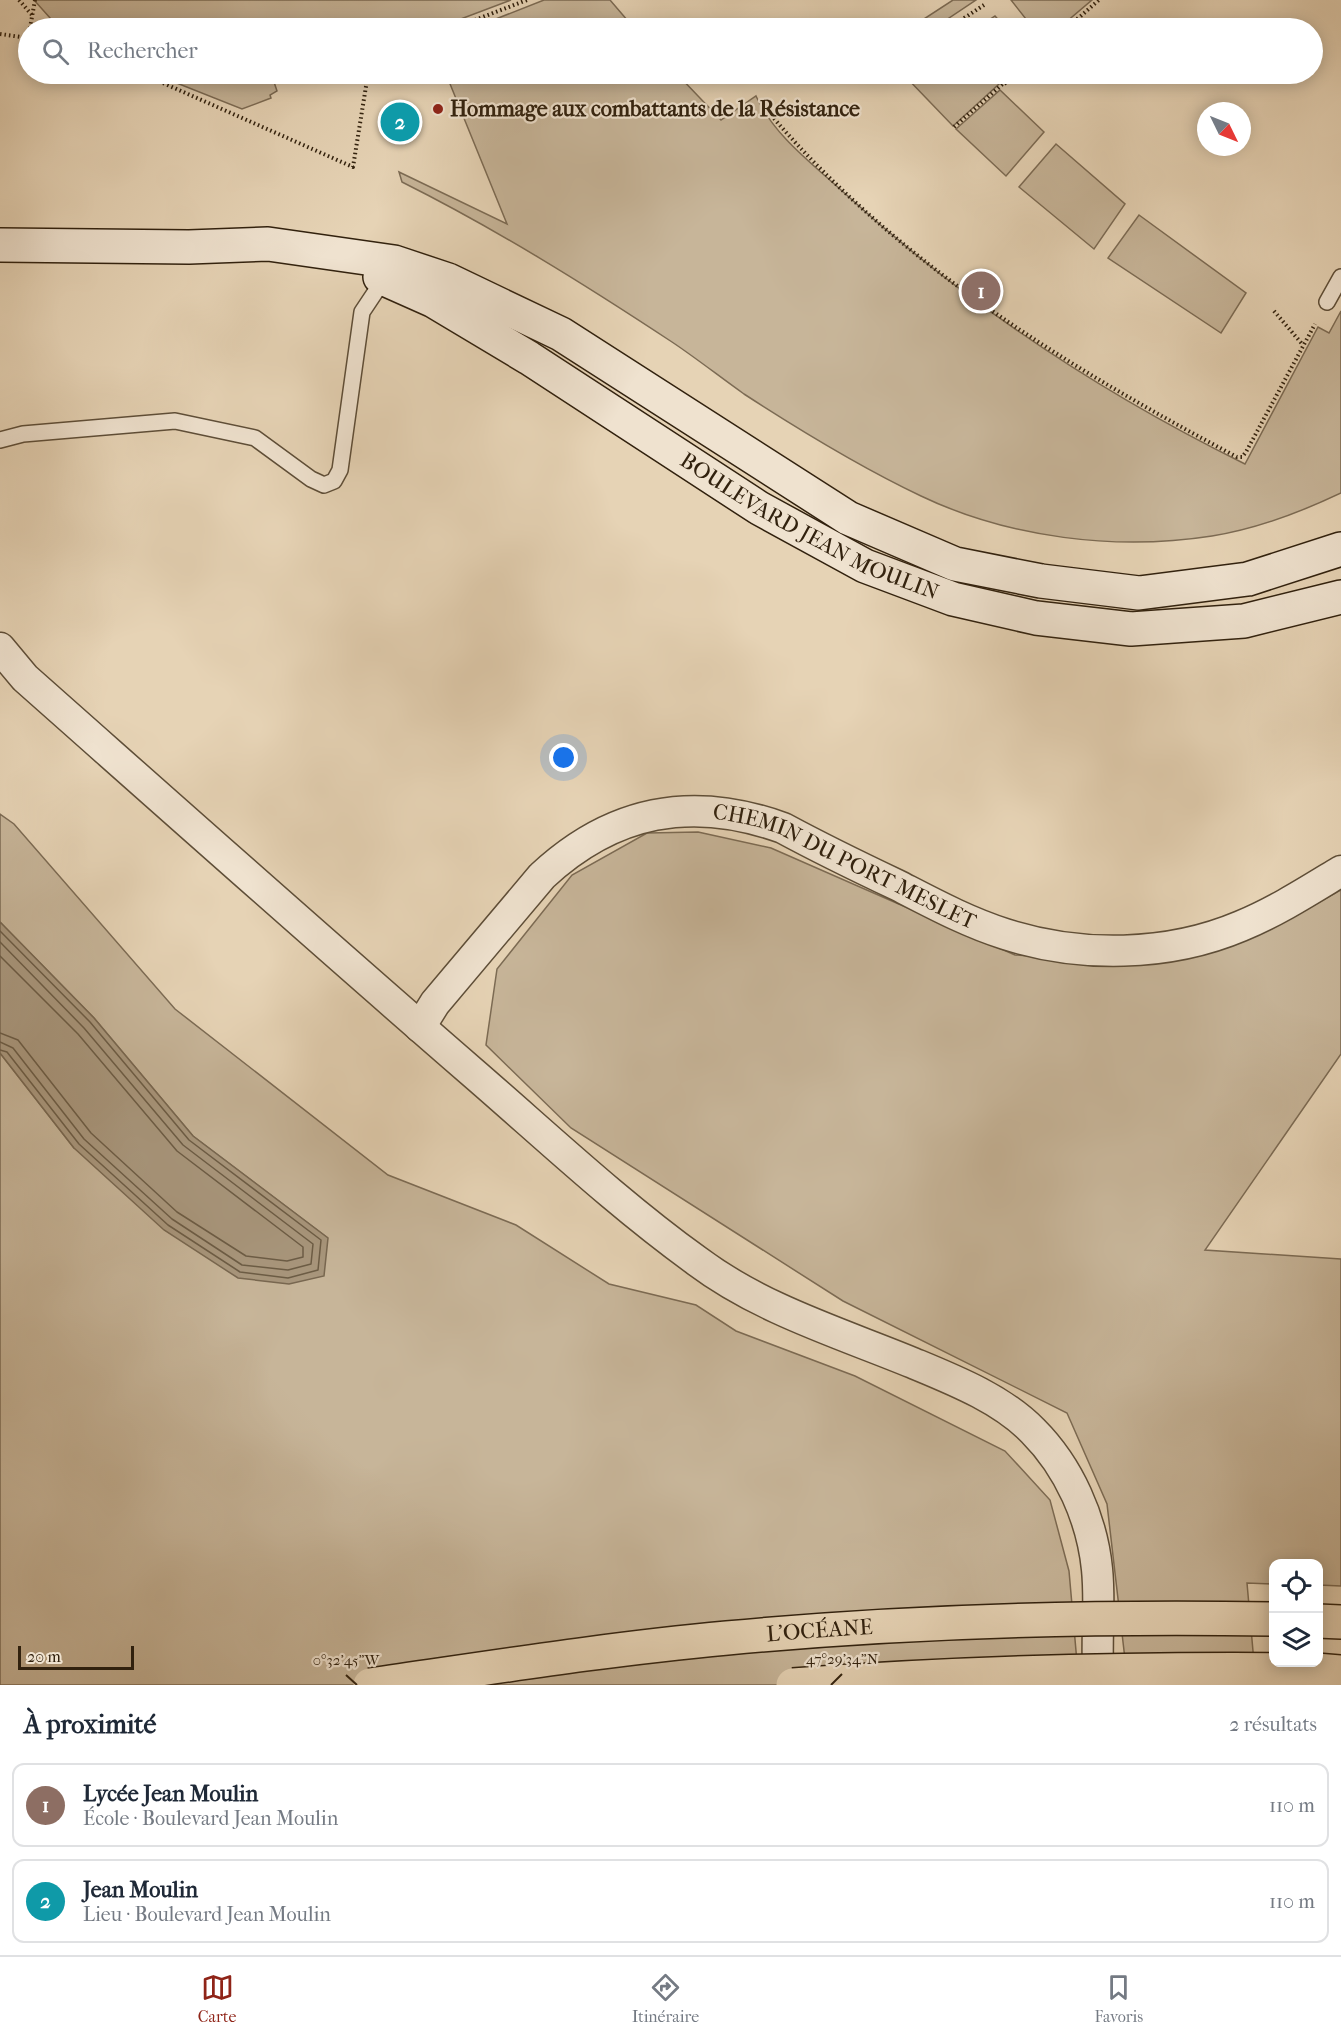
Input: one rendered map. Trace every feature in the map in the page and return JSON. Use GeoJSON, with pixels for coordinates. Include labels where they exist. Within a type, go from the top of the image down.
{"type":"FeatureCollection","features":[{"type":"Feature","properties":{"kind":"highway","name":"L’OCÉANE"},"geometry":{"type":"LineString","coordinates":[[370,1685],[578,1655],[728,1638],[876,1628],[1083,1619],[1269,1619]]}},
{"type":"Feature","properties":{"kind":"highway"},"geometry":{"type":"LineString","coordinates":[[1323,1622],[1341,1622]]}},
{"type":"Feature","properties":{"kind":"highway"},"geometry":{"type":"LineString","coordinates":[[792,1685],[1042,1672],[1189,1668],[1329,1671]]}},
{"type":"Feature","properties":{"kind":"main road","name":"BOULEVARD JEAN MOULIN"},"geometry":{"type":"LineString","coordinates":[[0,245],[189,247],[268,244],[394,262],[448,280],[561,334],[848,518],[955,564],[1041,581],[1139,593],[1248,579],[1341,549]]}},
{"type":"Feature","properties":{"kind":"main road","name":"BOULEVARD JEAN MOULIN"},"geometry":{"type":"LineString","coordinates":[[327,253],[434,301],[529,358],[759,508],[865,566],[953,599],[1036,618],[1131,629],[1244,621],[1341,597]]}},
{"type":"Feature","properties":{"kind":"street"},"geometry":{"type":"LineString","coordinates":[[0,648],[25,678],[420,1028],[587,1173],[697,1262],[750,1297],[955,1380],[999,1406],[1033,1431],[1059,1464],[1083,1505],[1097,1569],[1095,1654],[1099,1685]]}},
{"type":"Feature","properties":{"kind":"street","name":"CHEMIN DU PORT MESLET"},"geometry":{"type":"LineString","coordinates":[[420,1028],[435,1003],[542,876],[562,858],[608,830],[665,812],[695,810],[755,818],[783,828],[968,920],[1042,944],[1080,950],[1157,948],[1199,940],[1239,927],[1278,909],[1341,871]]}},
{"type":"Feature","properties":{"kind":"lane"},"geometry":{"type":"LineString","coordinates":[[1327,302],[1341,277]]}},
{"type":"Feature","properties":{"kind":"lane"},"geometry":{"type":"LineString","coordinates":[[0,440],[23,434],[175,421],[255,438],[311,479],[324,485],[334,481],[340,470],[362,312],[384,279]]}},
{"type":"Feature","properties":{"kind":"path"},"geometry":{"type":"LineString","coordinates":[[19,0],[33,15]]}},
{"type":"Feature","properties":{"kind":"path"},"geometry":{"type":"LineString","coordinates":[[32,18],[35,0]]}},
{"type":"Feature","properties":{"kind":"path"},"geometry":{"type":"LineString","coordinates":[[480,18],[527,0]]}},
{"type":"Feature","properties":{"kind":"path"},"geometry":{"type":"LineString","coordinates":[[1078,18],[1099,0]]}},
{"type":"Feature","properties":{"kind":"path"},"geometry":{"type":"LineString","coordinates":[[964,18],[984,5]]}},
{"type":"Feature","properties":{"kind":"path"},"geometry":{"type":"LineString","coordinates":[[0,33],[18,36]]}},
{"type":"Feature","properties":{"kind":"path"},"geometry":{"type":"LineString","coordinates":[[165,84],[352,167],[366,84]]}},
{"type":"Feature","properties":{"kind":"path"},"geometry":{"type":"LineString","coordinates":[[954,127],[1005,84]]}},
{"type":"Feature","properties":{"kind":"path"},"geometry":{"type":"LineString","coordinates":[[771,115],[800,149],[871,214],[964,289],[1078,368],[1237,457],[1242,457],[1246,452],[1327,302]]}},
{"type":"Feature","properties":{"kind":"path"},"geometry":{"type":"LineString","coordinates":[[1274,311],[1303,345]]}},
{"type":"Feature","properties":{"kind":"shaded area"},"geometry":{"type":"Polygon","coordinates":[[[34,0],[511,0],[463,18],[50,18],[34,0]]]}},
{"type":"Feature","properties":{"kind":"shaded area"},"geometry":{"type":"Polygon","coordinates":[[[544,0],[610,0],[625,18],[498,18],[544,0]]]}},
{"type":"Feature","properties":{"kind":"shaded area"},"geometry":{"type":"Polygon","coordinates":[[[953,0],[976,0],[949,18],[925,18],[953,0]]]}},
{"type":"Feature","properties":{"kind":"shaded area"},"geometry":{"type":"Polygon","coordinates":[[[1011,0],[1092,0],[1071,18],[1025,18],[1011,0]]]}},
{"type":"Feature","properties":{"kind":"shaded area"},"geometry":{"type":"Polygon","coordinates":[[[179,84],[275,84],[277,91],[270,95],[271,98],[242,109],[179,84]]]}},
{"type":"Feature","properties":{"kind":"shaded area"},"geometry":{"type":"Polygon","coordinates":[[[450,84],[687,84],[721,120],[756,96],[772,123],[805,158],[887,231],[983,306],[1033,341],[1136,406],[1245,464],[1318,327],[1329,333],[1341,311],[1341,493],[1294,513],[1245,529],[1176,540],[1101,541],[1026,531],[990,522],[921,496],[853,461],[744,394],[672,342],[606,299],[471,219],[402,182],[399,172],[507,224],[450,84]]]}},
{"type":"Feature","properties":{"kind":"shaded area"},"geometry":{"type":"Polygon","coordinates":[[[913,84],[999,84],[953,126],[913,84]]]}},
{"type":"Feature","properties":{"kind":"shaded area"},"geometry":{"type":"Polygon","coordinates":[[[1000,90],[1044,132],[1006,176],[956,129],[1000,90]]]}},
{"type":"Feature","properties":{"kind":"shaded area"},"geometry":{"type":"Polygon","coordinates":[[[1056,144],[1125,204],[1094,249],[1019,187],[1056,144]]]}},
{"type":"Feature","properties":{"kind":"shaded area"},"geometry":{"type":"Polygon","coordinates":[[[1139,215],[1246,293],[1221,333],[1108,258],[1139,215]]]}},
{"type":"Feature","properties":{"kind":"shaded area"},"geometry":{"type":"Polygon","coordinates":[[[0,814],[14,824],[175,1009],[388,1175],[516,1225],[609,1284],[696,1305],[736,1331],[855,1376],[1005,1451],[1050,1500],[1069,1571],[1079,1685],[0,1685],[0,1053],[74,1148],[328,1238],[193,1136],[94,1018],[0,922],[0,814]]]}},
{"type":"Feature","properties":{"kind":"shaded area"},"geometry":{"type":"Polygon","coordinates":[[[698,832],[771,848],[1015,955],[1151,964],[1271,929],[1341,890],[1341,1054],[1205,1250],[1341,1259],[1341,1586],[1323,1585],[1323,1559],[1269,1559],[1269,1584],[1247,1583],[1256,1685],[1128,1685],[1107,1504],[1067,1413],[843,1301],[571,1128],[486,1045],[497,969],[572,875],[647,833],[698,832]]]}},
{"type":"Feature","properties":{"kind":"water"},"geometry":{"type":"Polygon","coordinates":[[[0,922],[94,1018],[193,1136],[328,1238],[324,1276],[289,1284],[238,1278],[164,1230],[74,1148],[0,1053],[0,922]]]}},
{"type":"Feature","properties":{"kind":"place","name":"Hommage aux combattants de la Résistance"},"geometry":{"type":"Point","coordinates":[438,109]}},
{"type":"Feature","properties":{"kind":"place","name":"Jean Moulin"},"geometry":{"type":"Point","coordinates":[400,122]}},
{"type":"Feature","properties":{"kind":"place","name":"Lycée Jean Moulin"},"geometry":{"type":"Point","coordinates":[981,291]}}]}
